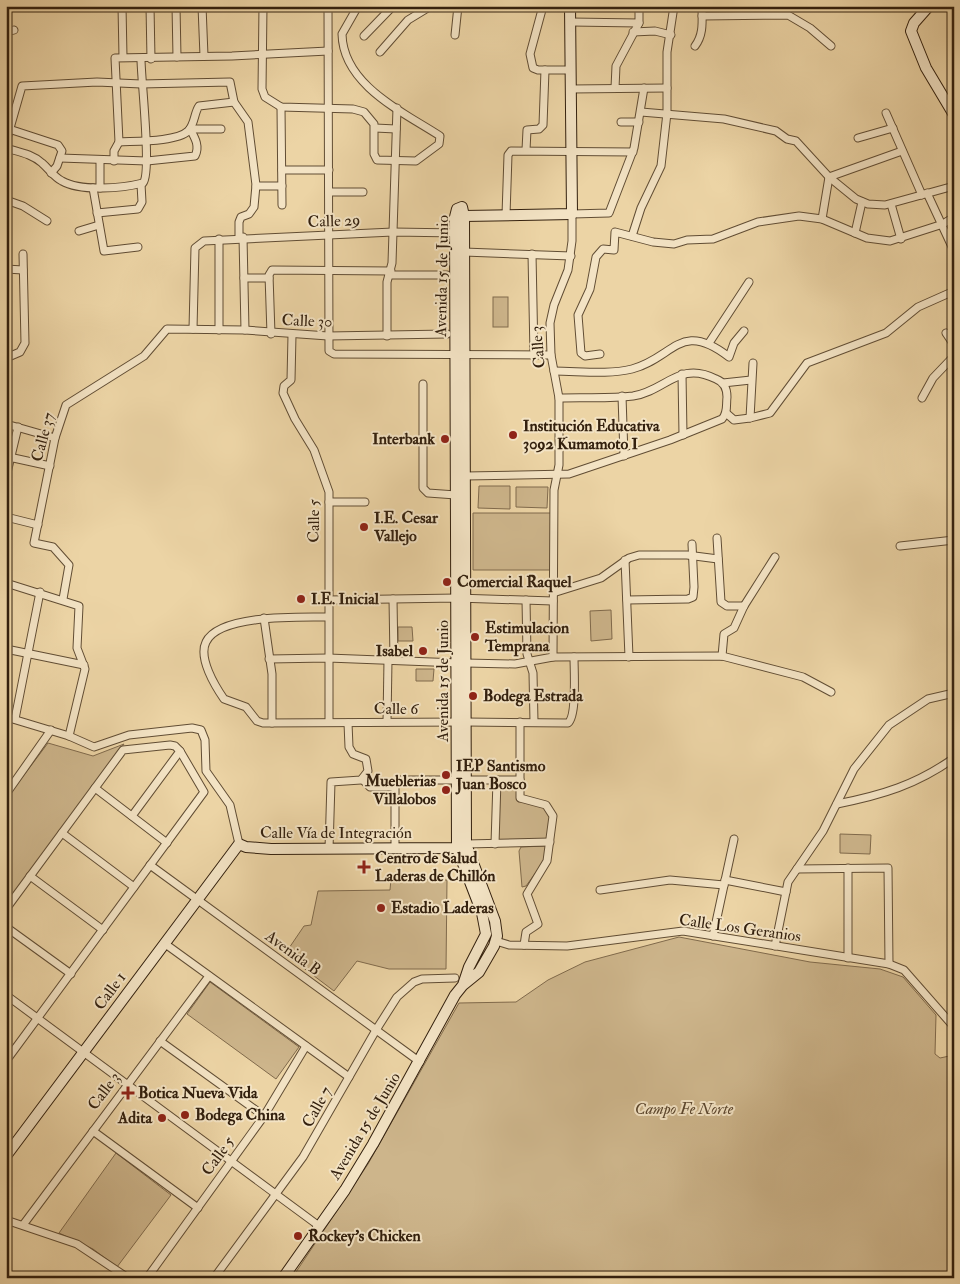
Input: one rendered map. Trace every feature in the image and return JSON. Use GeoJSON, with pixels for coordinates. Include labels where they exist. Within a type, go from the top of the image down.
{"type":"FeatureCollection","features":[{"type":"Feature","properties":{"kind":"street"},"geometry":{"type":"LineString","coordinates":[[122,6],[124,57]]}},
{"type":"Feature","properties":{"kind":"street"},"geometry":{"type":"LineString","coordinates":[[150,6],[151,59]]}},
{"type":"Feature","properties":{"kind":"street"},"geometry":{"type":"LineString","coordinates":[[176,6],[177,57]]}},
{"type":"Feature","properties":{"kind":"street"},"geometry":{"type":"LineString","coordinates":[[202,6],[204,56]]}},
{"type":"Feature","properties":{"kind":"street"},"geometry":{"type":"LineString","coordinates":[[263,6],[262,94],[281,108],[327,107],[364,112],[375,128],[375,157],[377,160],[394,162],[419,160],[441,141],[440,136],[396,108],[365,82],[353,70],[346,57],[342,34],[358,6]]}},
{"type":"Feature","properties":{"kind":"street"},"geometry":{"type":"LineString","coordinates":[[328,6],[329,351],[334,354],[551,355]]}},
{"type":"Feature","properties":{"kind":"street"},"geometry":{"type":"LineString","coordinates":[[364,36],[393,6]]}},
{"type":"Feature","properties":{"kind":"street"},"geometry":{"type":"LineString","coordinates":[[380,52],[408,20],[430,6]]}},
{"type":"Feature","properties":{"kind":"street"},"geometry":{"type":"LineString","coordinates":[[455,35],[458,6]]}},
{"type":"Feature","properties":{"kind":"street"},"geometry":{"type":"LineString","coordinates":[[543,6],[530,54],[533,68],[571,70]]}},
{"type":"Feature","properties":{"kind":"street","name":"Calle 3"},"geometry":{"type":"LineString","coordinates":[[553,657],[554,490],[559,465],[560,398],[551,355],[551,313],[565,279],[571,256],[570,6]]}},
{"type":"Feature","properties":{"kind":"street"},"geometry":{"type":"LineString","coordinates":[[615,88],[616,66],[638,23],[639,6]]}},
{"type":"Feature","properties":{"kind":"street"},"geometry":{"type":"LineString","coordinates":[[632,236],[641,208],[661,166],[667,113],[667,52],[674,6]]}},
{"type":"Feature","properties":{"kind":"street"},"geometry":{"type":"LineString","coordinates":[[695,46],[700,38],[702,6]]}},
{"type":"Feature","properties":{"kind":"street"},"geometry":{"type":"LineString","coordinates":[[929,6],[914,23],[911,31],[926,68],[954,115]]}},
{"type":"Feature","properties":{"kind":"street"},"geometry":{"type":"LineString","coordinates":[[702,16],[788,15],[810,28],[831,46]]}},
{"type":"Feature","properties":{"kind":"street"},"geometry":{"type":"LineString","coordinates":[[571,22],[638,23]]}},
{"type":"Feature","properties":{"kind":"street"},"geometry":{"type":"LineString","coordinates":[[633,32],[655,32],[671,35]]}},
{"type":"Feature","properties":{"kind":"street"},"geometry":{"type":"LineString","coordinates":[[114,161],[114,151],[120,142],[118,83],[114,58],[151,59],[262,55],[328,50]]}},
{"type":"Feature","properties":{"kind":"street"},"geometry":{"type":"LineString","coordinates":[[6,148],[28,154],[42,163],[50,173],[71,185],[97,188],[140,184],[146,178],[147,161],[140,59]]}},
{"type":"Feature","properties":{"kind":"street"},"geometry":{"type":"LineString","coordinates":[[526,150],[527,130],[539,129],[543,125],[545,70]]}},
{"type":"Feature","properties":{"kind":"street"},"geometry":{"type":"LineString","coordinates":[[6,142],[22,86],[230,82],[234,102],[248,122],[256,186],[254,207],[249,214],[241,217],[239,222],[244,278],[245,330]]}},
{"type":"Feature","properties":{"kind":"street"},"geometry":{"type":"LineString","coordinates":[[633,152],[511,151],[508,155],[506,215],[609,213],[633,152],[644,88]]}},
{"type":"Feature","properties":{"kind":"street"},"geometry":{"type":"LineString","coordinates":[[571,89],[667,88]]}},
{"type":"Feature","properties":{"kind":"street"},"geometry":{"type":"LineString","coordinates":[[120,142],[146,141],[184,134],[190,129],[195,111],[199,106],[234,102]]}},
{"type":"Feature","properties":{"kind":"street"},"geometry":{"type":"LineString","coordinates":[[281,108],[282,206]]}},
{"type":"Feature","properties":{"kind":"street"},"geometry":{"type":"LineString","coordinates":[[388,336],[386,287],[390,273],[393,232],[396,108]]}},
{"type":"Feature","properties":{"kind":"street"},"geometry":{"type":"LineString","coordinates":[[641,112],[724,119],[776,130],[786,139],[796,141],[829,177],[862,202],[874,205],[891,204],[954,186]]}},
{"type":"Feature","properties":{"kind":"street"},"geometry":{"type":"LineString","coordinates":[[886,113],[894,128],[902,151],[924,194],[943,224],[954,251]]}},
{"type":"Feature","properties":{"kind":"street"},"geometry":{"type":"LineString","coordinates":[[622,122],[639,122]]}},
{"type":"Feature","properties":{"kind":"street"},"geometry":{"type":"LineString","coordinates":[[9,128],[58,145],[62,151],[60,158],[50,173]]}},
{"type":"Feature","properties":{"kind":"street"},"geometry":{"type":"LineString","coordinates":[[375,128],[396,129]]}},
{"type":"Feature","properties":{"kind":"street"},"geometry":{"type":"LineString","coordinates":[[858,138],[894,128]]}},
{"type":"Feature","properties":{"kind":"street"},"geometry":{"type":"LineString","coordinates":[[60,158],[100,161],[147,161],[195,156],[198,149],[190,129]]}},
{"type":"Feature","properties":{"kind":"street"},"geometry":{"type":"LineString","coordinates":[[190,129],[221,129]]}},
{"type":"Feature","properties":{"kind":"street"},"geometry":{"type":"LineString","coordinates":[[829,177],[902,151]]}},
{"type":"Feature","properties":{"kind":"street"},"geometry":{"type":"LineString","coordinates":[[100,161],[97,213],[104,250],[138,247]]}},
{"type":"Feature","properties":{"kind":"street"},"geometry":{"type":"LineString","coordinates":[[282,170],[329,170]]}},
{"type":"Feature","properties":{"kind":"street"},"geometry":{"type":"LineString","coordinates":[[822,219],[829,177]]}},
{"type":"Feature","properties":{"kind":"street"},"geometry":{"type":"LineString","coordinates":[[97,213],[138,209],[142,202],[140,184]]}},
{"type":"Feature","properties":{"kind":"street"},"geometry":{"type":"LineString","coordinates":[[256,186],[282,186]]}},
{"type":"Feature","properties":{"kind":"street"},"geometry":{"type":"LineString","coordinates":[[329,192],[362,192]]}},
{"type":"Feature","properties":{"kind":"street"},"geometry":{"type":"LineString","coordinates":[[6,200],[23,206],[47,221]]}},
{"type":"Feature","properties":{"kind":"street"},"geometry":{"type":"LineString","coordinates":[[855,233],[862,202]]}},
{"type":"Feature","properties":{"kind":"street"},"geometry":{"type":"LineString","coordinates":[[891,204],[901,239]]}},
{"type":"Feature","properties":{"kind":"street","name":"Avenida 15 de Junio"},"geometry":{"type":"LineString","coordinates":[[462,598],[456,495],[464,252],[455,217],[459,207],[462,207],[464,210],[464,216],[506,215]]}},
{"type":"Feature","properties":{"kind":"street"},"geometry":{"type":"LineString","coordinates":[[600,354],[585,356],[581,353],[578,314],[590,289],[596,257],[603,249],[614,250],[615,232],[653,242],[674,244],[687,240],[713,239],[758,222],[799,216],[822,219],[867,238],[890,242],[943,224],[954,216]]}},
{"type":"Feature","properties":{"kind":"street"},"geometry":{"type":"LineString","coordinates":[[79,231],[99,225]]}},
{"type":"Feature","properties":{"kind":"street","name":"Calle 29"},"geometry":{"type":"LineString","coordinates":[[193,329],[195,248],[204,241],[393,232],[460,233]]}},
{"type":"Feature","properties":{"kind":"street","name":"Avenida 15 de Junio"},"geometry":{"type":"LineString","coordinates":[[283,1278],[374,1144],[455,995],[459,981],[486,938],[486,930],[462,846],[462,598],[465,476],[460,354],[460,233]]}},
{"type":"Feature","properties":{"kind":"street"},"geometry":{"type":"LineString","coordinates":[[218,240],[219,330]]}},
{"type":"Feature","properties":{"kind":"street"},"geometry":{"type":"LineString","coordinates":[[464,252],[571,256]]}},
{"type":"Feature","properties":{"kind":"street"},"geometry":{"type":"LineString","coordinates":[[6,358],[20,352],[25,343],[23,254]]}},
{"type":"Feature","properties":{"kind":"street"},"geometry":{"type":"LineString","coordinates":[[532,254],[534,355]]}},
{"type":"Feature","properties":{"kind":"street"},"geometry":{"type":"LineString","coordinates":[[6,269],[23,270]]}},
{"type":"Feature","properties":{"kind":"street"},"geometry":{"type":"LineString","coordinates":[[271,334],[269,273],[274,270],[328,270],[447,275]]}},
{"type":"Feature","properties":{"kind":"street"},"geometry":{"type":"LineString","coordinates":[[244,278],[269,278]]}},
{"type":"Feature","properties":{"kind":"street"},"geometry":{"type":"LineString","coordinates":[[709,343],[750,282]]}},
{"type":"Feature","properties":{"kind":"street"},"geometry":{"type":"LineString","coordinates":[[726,413],[734,420],[750,418],[773,411],[801,368],[812,360],[886,333],[918,307],[954,291]]}},
{"type":"Feature","properties":{"kind":"street","name":"Calle 30"},"geometry":{"type":"LineString","coordinates":[[167,329],[245,330],[271,334],[328,336],[447,334]]}},
{"type":"Feature","properties":{"kind":"street","name":"Calle 37"},"geometry":{"type":"LineString","coordinates":[[63,599],[69,565],[53,547],[34,543],[55,438],[66,405],[144,356],[167,329]]}},
{"type":"Feature","properties":{"kind":"street"},"geometry":{"type":"LineString","coordinates":[[554,372],[630,369],[647,362],[674,346],[687,342],[709,343],[728,357],[734,343],[744,331]]}},
{"type":"Feature","properties":{"kind":"street"},"geometry":{"type":"LineString","coordinates":[[946,333],[954,344]]}},
{"type":"Feature","properties":{"kind":"street","name":"Calle 5"},"geometry":{"type":"LineString","coordinates":[[292,335],[291,380],[284,386],[283,392],[317,457],[327,484],[329,502],[329,722]]}},
{"type":"Feature","properties":{"kind":"street"},"geometry":{"type":"LineString","coordinates":[[922,398],[933,378],[954,356]]}},
{"type":"Feature","properties":{"kind":"street"},"geometry":{"type":"LineString","coordinates":[[750,418],[753,363]]}},
{"type":"Feature","properties":{"kind":"street"},"geometry":{"type":"LineString","coordinates":[[560,398],[637,395],[682,374],[698,372],[723,383],[752,380]]}},
{"type":"Feature","properties":{"kind":"street"},"geometry":{"type":"LineString","coordinates":[[682,374],[683,435]]}},
{"type":"Feature","properties":{"kind":"street"},"geometry":{"type":"LineString","coordinates":[[465,476],[569,474],[683,435],[722,419],[726,413],[727,393],[723,383]]}},
{"type":"Feature","properties":{"kind":"street"},"geometry":{"type":"LineString","coordinates":[[423,384],[423,488],[428,493],[456,495]]}},
{"type":"Feature","properties":{"kind":"street"},"geometry":{"type":"LineString","coordinates":[[622,396],[624,456]]}},
{"type":"Feature","properties":{"kind":"street"},"geometry":{"type":"LineString","coordinates":[[6,424],[55,438]]}},
{"type":"Feature","properties":{"kind":"street"},"geometry":{"type":"LineString","coordinates":[[6,477],[9,457],[18,427]]}},
{"type":"Feature","properties":{"kind":"street"},"geometry":{"type":"LineString","coordinates":[[9,457],[50,466]]}},
{"type":"Feature","properties":{"kind":"street"},"geometry":{"type":"LineString","coordinates":[[329,502],[365,502]]}},
{"type":"Feature","properties":{"kind":"street"},"geometry":{"type":"LineString","coordinates":[[6,517],[38,525]]}},
{"type":"Feature","properties":{"kind":"street"},"geometry":{"type":"LineString","coordinates":[[717,538],[721,602],[727,606],[744,606]]}},
{"type":"Feature","properties":{"kind":"street"},"geometry":{"type":"LineString","coordinates":[[900,546],[954,540]]}},
{"type":"Feature","properties":{"kind":"street"},"geometry":{"type":"LineString","coordinates":[[627,600],[691,598],[694,592],[692,544]]}},
{"type":"Feature","properties":{"kind":"street"},"geometry":{"type":"LineString","coordinates":[[328,600],[462,598],[526,600],[553,597],[601,578],[625,560],[640,555],[692,556],[718,559]]}},
{"type":"Feature","properties":{"kind":"street"},"geometry":{"type":"LineString","coordinates":[[722,656],[724,634],[734,628],[744,606],[776,557]]}},
{"type":"Feature","properties":{"kind":"street"},"geometry":{"type":"LineString","coordinates":[[625,560],[629,657]]}},
{"type":"Feature","properties":{"kind":"street"},"geometry":{"type":"LineString","coordinates":[[6,583],[63,599],[79,606],[77,648],[85,669],[69,736]]}},
{"type":"Feature","properties":{"kind":"street"},"geometry":{"type":"LineString","coordinates":[[14,720],[40,592]]}},
{"type":"Feature","properties":{"kind":"street"},"geometry":{"type":"LineString","coordinates":[[387,722],[393,599]]}},
{"type":"Feature","properties":{"kind":"street"},"geometry":{"type":"LineString","coordinates":[[526,600],[527,654],[533,673],[534,722]]}},
{"type":"Feature","properties":{"kind":"street"},"geometry":{"type":"LineString","coordinates":[[272,723],[272,674],[264,618],[328,617]]}},
{"type":"Feature","properties":{"kind":"street","name":"Calle 6"},"geometry":{"type":"LineString","coordinates":[[264,618],[234,625],[220,631],[208,639],[204,648],[209,670],[224,699],[246,707],[260,723],[568,723],[572,720],[574,657]]}},
{"type":"Feature","properties":{"kind":"street"},"geometry":{"type":"LineString","coordinates":[[6,649],[84,665]]}},
{"type":"Feature","properties":{"kind":"street"},"geometry":{"type":"LineString","coordinates":[[269,659],[328,658],[515,664],[530,662],[538,658],[553,657],[722,656],[803,677],[830,692]]}},
{"type":"Feature","properties":{"kind":"street"},"geometry":{"type":"LineString","coordinates":[[775,946],[788,882],[810,852],[854,769],[889,724],[928,699],[954,693]]}},
{"type":"Feature","properties":{"kind":"street","name":"Calle Vía de Integración"},"geometry":{"type":"LineString","coordinates":[[6,717],[69,736],[94,747],[134,734],[192,728],[200,730],[205,740],[206,771],[230,805],[239,844],[259,849],[395,848],[550,842]]}},
{"type":"Feature","properties":{"kind":"street"},"geometry":{"type":"LineString","coordinates":[[520,722],[520,798],[540,801],[550,808],[553,816],[546,866],[527,894],[538,924],[526,932],[524,945]]}},
{"type":"Feature","properties":{"kind":"street"},"geometry":{"type":"LineString","coordinates":[[329,849],[329,785],[332,781],[362,779],[367,775],[368,762],[364,757],[353,754],[350,747],[348,723]]}},
{"type":"Feature","properties":{"kind":"street"},"geometry":{"type":"LineString","coordinates":[[6,794],[51,730]]}},
{"type":"Feature","properties":{"kind":"street"},"geometry":{"type":"LineString","coordinates":[[6,909],[123,750],[170,745],[175,746],[180,751],[204,792],[6,1061]]}},
{"type":"Feature","properties":{"kind":"street"},"geometry":{"type":"LineString","coordinates":[[132,816],[180,751]]}},
{"type":"Feature","properties":{"kind":"street"},"geometry":{"type":"LineString","coordinates":[[837,804],[876,796],[916,782],[954,758]]}},
{"type":"Feature","properties":{"kind":"street"},"geometry":{"type":"LineString","coordinates":[[362,779],[370,787],[393,787]]}},
{"type":"Feature","properties":{"kind":"street"},"geometry":{"type":"LineString","coordinates":[[395,848],[393,787],[395,782],[400,780],[520,780]]}},
{"type":"Feature","properties":{"kind":"street"},"geometry":{"type":"LineString","coordinates":[[496,844],[497,780]]}},
{"type":"Feature","properties":{"kind":"street"},"geometry":{"type":"LineString","coordinates":[[95,788],[167,842]]}},
{"type":"Feature","properties":{"kind":"street"},"geometry":{"type":"LineString","coordinates":[[62,833],[134,887]]}},
{"type":"Feature","properties":{"kind":"street"},"geometry":{"type":"LineString","coordinates":[[713,936],[734,839]]}},
{"type":"Feature","properties":{"kind":"street","name":"Calle 1"},"geometry":{"type":"LineString","coordinates":[[6,1156],[239,844]]}},
{"type":"Feature","properties":{"kind":"street","name":"Avenida 15 de Junio"},"geometry":{"type":"LineString","coordinates":[[459,981],[479,972],[496,941],[495,921],[462,846]]}},
{"type":"Feature","properties":{"kind":"street","name":"Avenida B"},"geometry":{"type":"LineString","coordinates":[[150,865],[420,1062]]}},
{"type":"Feature","properties":{"kind":"street"},"geometry":{"type":"LineString","coordinates":[[848,868],[848,958]]}},
{"type":"Feature","properties":{"kind":"street"},"geometry":{"type":"LineString","coordinates":[[797,869],[888,868],[889,964]]}},
{"type":"Feature","properties":{"kind":"street"},"geometry":{"type":"LineString","coordinates":[[30,876],[103,930]]}},
{"type":"Feature","properties":{"kind":"street"},"geometry":{"type":"LineString","coordinates":[[600,890],[670,880],[725,883],[786,892]]}},
{"type":"Feature","properties":{"kind":"street"},"geometry":{"type":"LineString","coordinates":[[6,927],[70,974]]}},
{"type":"Feature","properties":{"kind":"street","name":"Calle Los Geranios"},"geometry":{"type":"LineString","coordinates":[[496,941],[509,945],[567,946],[683,931],[889,964],[904,970],[954,1026]]}},
{"type":"Feature","properties":{"kind":"street"},"geometry":{"type":"LineString","coordinates":[[164,943],[349,1077]]}},
{"type":"Feature","properties":{"kind":"street","name":"Calle 3"},"geometry":{"type":"LineString","coordinates":[[23,1225],[208,976]]}},
{"type":"Feature","properties":{"kind":"street","name":"Calle 7"},"geometry":{"type":"LineString","coordinates":[[214,1278],[320,1132],[376,1030],[397,998],[414,982],[422,979],[459,981]]}},
{"type":"Feature","properties":{"kind":"street"},"geometry":{"type":"LineString","coordinates":[[6,995],[319,1226]]}},
{"type":"Feature","properties":{"kind":"street"},"geometry":{"type":"LineString","coordinates":[[160,1041],[264,1116]]}},
{"type":"Feature","properties":{"kind":"street","name":"Calle 5"},"geometry":{"type":"LineString","coordinates":[[147,1278],[264,1116],[306,1046]]}},
{"type":"Feature","properties":{"kind":"street"},"geometry":{"type":"LineString","coordinates":[[93,1131],[198,1208]]}},
{"type":"Feature","properties":{"kind":"street"},"geometry":{"type":"LineString","coordinates":[[6,1220],[85,1248],[128,1278]]}},
{"type":"Feature","properties":{"kind":"green space"},"geometry":{"type":"Polygon","coordinates":[[[493,297],[508,297],[508,327],[493,327],[493,297]]]}},
{"type":"Feature","properties":{"kind":"green space"},"geometry":{"type":"Polygon","coordinates":[[[479,486],[510,486],[510,509],[478,508],[479,486]]]}},
{"type":"Feature","properties":{"kind":"green space"},"geometry":{"type":"Polygon","coordinates":[[[516,487],[548,487],[547,508],[516,507],[516,487]]]}},
{"type":"Feature","properties":{"kind":"green space"},"geometry":{"type":"Polygon","coordinates":[[[473,513],[553,513],[552,570],[473,570],[473,513]]]}},
{"type":"Feature","properties":{"kind":"green space"},"geometry":{"type":"Polygon","coordinates":[[[611,610],[612,639],[591,641],[590,611],[611,610]]]}},
{"type":"Feature","properties":{"kind":"green space"},"geometry":{"type":"Polygon","coordinates":[[[398,627],[412,627],[413,641],[398,641],[398,627]]]}},
{"type":"Feature","properties":{"kind":"green space"},"geometry":{"type":"Polygon","coordinates":[[[416,669],[434,669],[433,681],[416,681],[416,669]]]}},
{"type":"Feature","properties":{"kind":"green space"},"geometry":{"type":"Polygon","coordinates":[[[48,743],[93,756],[124,744],[6,903],[6,799],[48,743]]]}},
{"type":"Feature","properties":{"kind":"green space"},"geometry":{"type":"Polygon","coordinates":[[[500,783],[518,784],[518,802],[539,802],[551,813],[547,839],[500,841],[498,839],[500,783]]]}},
{"type":"Feature","properties":{"kind":"green space"},"geometry":{"type":"Polygon","coordinates":[[[840,834],[871,835],[870,854],[840,853],[840,834]]]}},
{"type":"Feature","properties":{"kind":"green space"},"geometry":{"type":"Polygon","coordinates":[[[546,846],[547,857],[526,886],[522,887],[519,851],[521,847],[546,846]]]}},
{"type":"Feature","properties":{"kind":"green space","name":"Estadio Laderas"},"geometry":{"type":"Polygon","coordinates":[[[391,879],[447,880],[446,969],[389,969],[357,961],[334,991],[285,954],[304,926],[311,925],[318,891],[390,890],[391,879]]]}},
{"type":"Feature","properties":{"kind":"green space","name":"Campo Fe Norte"},"geometry":{"type":"Polygon","coordinates":[[[679,937],[810,962],[880,969],[903,977],[936,1015],[935,1054],[940,1058],[954,1055],[954,1278],[292,1278],[368,1164],[459,1003],[516,1002],[548,980],[585,962],[679,937]]]}},
{"type":"Feature","properties":{"kind":"green space"},"geometry":{"type":"Polygon","coordinates":[[[210,982],[299,1047],[276,1079],[187,1014],[210,982]]]}},
{"type":"Feature","properties":{"kind":"green space"},"geometry":{"type":"Polygon","coordinates":[[[116,1153],[171,1195],[117,1267],[93,1249],[59,1233],[116,1153]]]}},
{"type":"Feature","properties":{"kind":"place","name":"Institución Educativa 3092 Kumamoto I"},"geometry":{"type":"Point","coordinates":[513,435]}},
{"type":"Feature","properties":{"kind":"place","name":"Interbank"},"geometry":{"type":"Point","coordinates":[445,439]}},
{"type":"Feature","properties":{"kind":"place","name":"I.E. Cesar Vallejo"},"geometry":{"type":"Point","coordinates":[364,527]}},
{"type":"Feature","properties":{"kind":"place","name":"Comercial Raquel"},"geometry":{"type":"Point","coordinates":[447,582]}},
{"type":"Feature","properties":{"kind":"place","name":"I.E. Inicial"},"geometry":{"type":"Point","coordinates":[301,599]}},
{"type":"Feature","properties":{"kind":"place","name":"Estimulacion Temprana"},"geometry":{"type":"Point","coordinates":[475,637]}},
{"type":"Feature","properties":{"kind":"place","name":"Isabel"},"geometry":{"type":"Point","coordinates":[423,651]}},
{"type":"Feature","properties":{"kind":"place","name":"Bodega Estrada"},"geometry":{"type":"Point","coordinates":[473,696]}},
{"type":"Feature","properties":{"kind":"place","name":"IEP Santismo Juan Bosco"},"geometry":{"type":"Point","coordinates":[446,775]}},
{"type":"Feature","properties":{"kind":"place","name":"Mueblerias Villalobos"},"geometry":{"type":"Point","coordinates":[446,790]}},
{"type":"Feature","properties":{"kind":"place","name":"Centro de Salud Laderas de Chillón"},"geometry":{"type":"Point","coordinates":[364,867]}},
{"type":"Feature","properties":{"kind":"place","name":"Estadio Laderas"},"geometry":{"type":"Point","coordinates":[381,908]}},
{"type":"Feature","properties":{"kind":"place","name":"Botica Nueva Vida"},"geometry":{"type":"Point","coordinates":[128,1093]}},
{"type":"Feature","properties":{"kind":"place","name":"Bodega China"},"geometry":{"type":"Point","coordinates":[185,1115]}},
{"type":"Feature","properties":{"kind":"place","name":"Adita"},"geometry":{"type":"Point","coordinates":[162,1118]}},
{"type":"Feature","properties":{"kind":"place","name":"Rockey's Chicken"},"geometry":{"type":"Point","coordinates":[298,1236]}}]}
